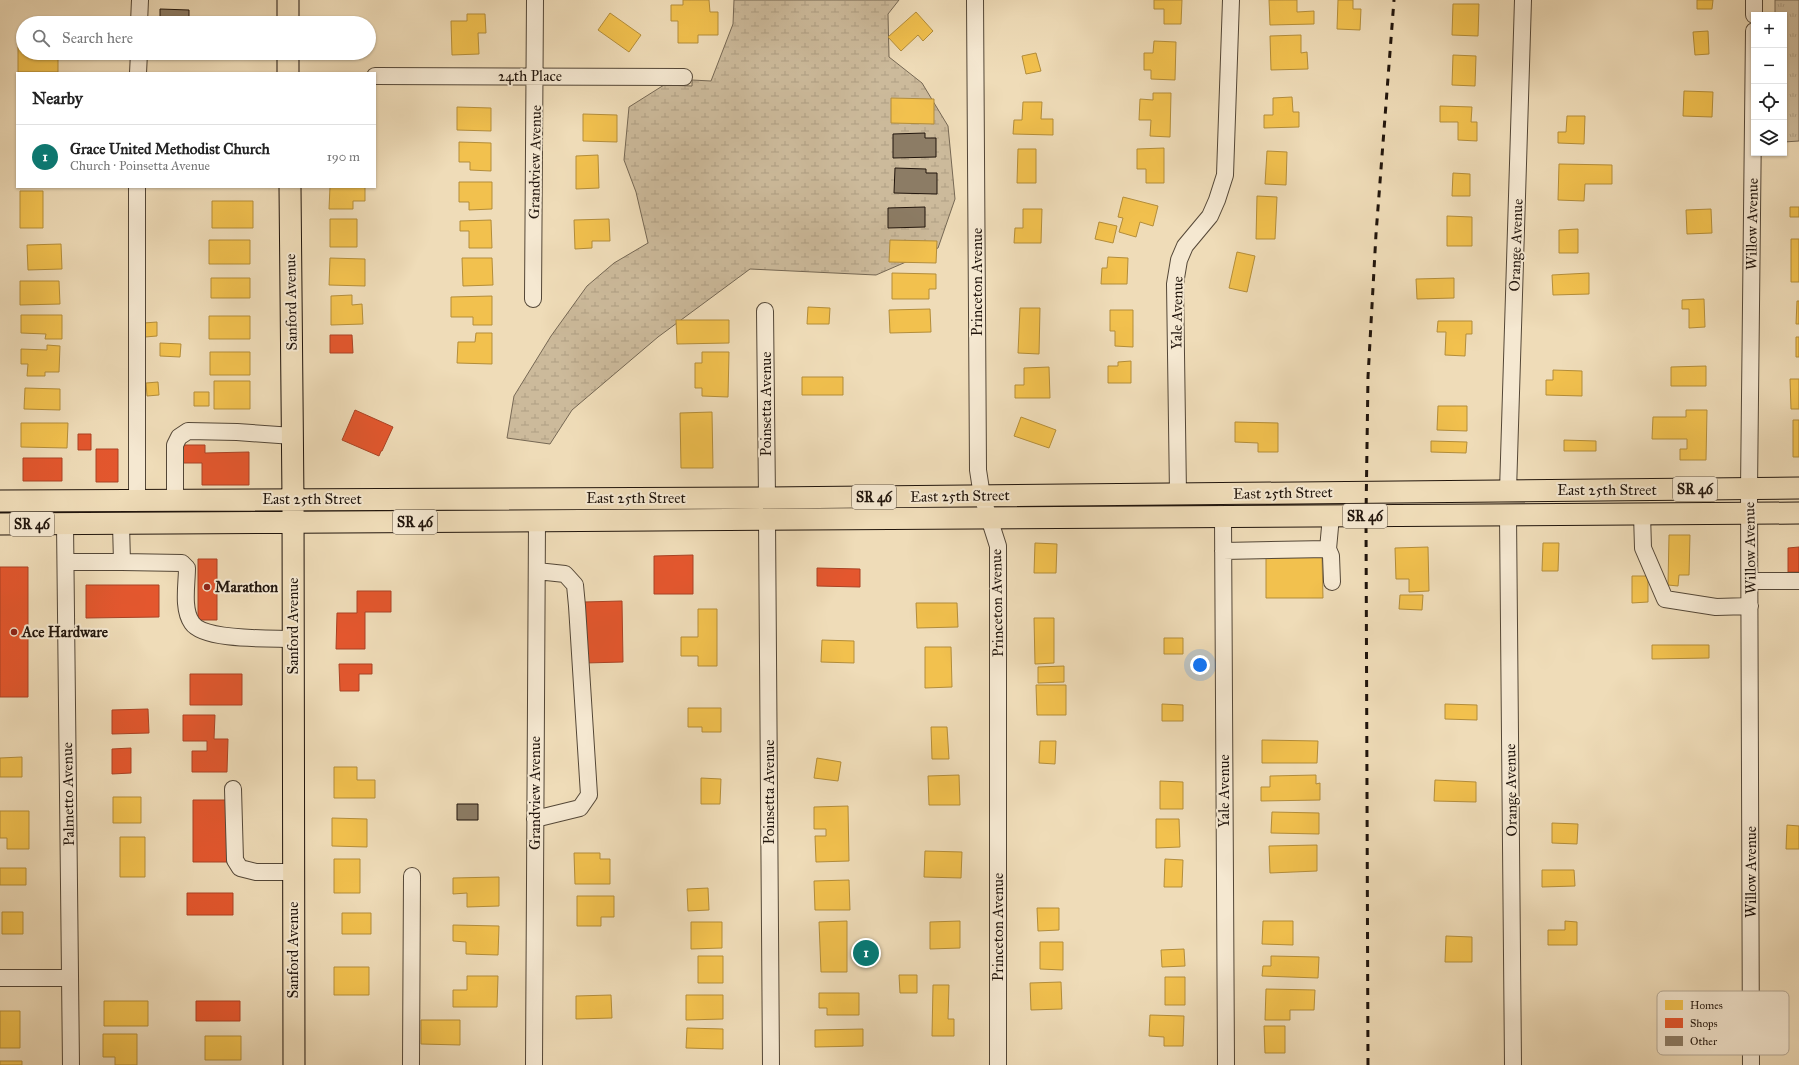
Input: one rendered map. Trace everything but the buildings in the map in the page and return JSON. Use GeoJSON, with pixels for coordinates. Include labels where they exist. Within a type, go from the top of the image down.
{"type":"FeatureCollection","features":[{"type":"Feature","properties":{"kind":"main road"},"geometry":{"type":"LineString","coordinates":[[288,0],[288,16]]}},
{"type":"Feature","properties":{"kind":"main road"},"geometry":{"type":"LineString","coordinates":[[288,60],[288,72]]}},
{"type":"Feature","properties":{"kind":"main road","name":"Sanford Avenue"},"geometry":{"type":"LineString","coordinates":[[290,188],[293,436],[294,1065]]}},
{"type":"Feature","properties":{"kind":"main road","name":"East 25th Street"},"geometry":{"type":"LineString","coordinates":[[0,501],[767,498],[1799,488]]}},
{"type":"Feature","properties":{"kind":"main road"},"geometry":{"type":"LineString","coordinates":[[1387,516],[1413,505],[1497,504],[1508,491]]}},
{"type":"Feature","properties":{"kind":"main road"},"geometry":{"type":"LineString","coordinates":[[661,520],[683,510],[753,509],[767,498]]}},
{"type":"Feature","properties":{"kind":"main road"},"geometry":{"type":"LineString","coordinates":[[0,512],[5,512],[22,501]]}},
{"type":"Feature","properties":{"kind":"main road","name":"East 25th Street"},"geometry":{"type":"LineString","coordinates":[[0,524],[1799,513]]}},
{"type":"Feature","properties":{"kind":"street"},"geometry":{"type":"LineString","coordinates":[[139,16],[140,0]]}},
{"type":"Feature","properties":{"kind":"street","name":"Grandview Avenue"},"geometry":{"type":"LineString","coordinates":[[533,299],[536,0]]}},
{"type":"Feature","properties":{"kind":"street","name":"Princeton Avenue"},"geometry":{"type":"LineString","coordinates":[[974,0],[978,470],[982,496],[998,546],[998,1065]]}},
{"type":"Feature","properties":{"kind":"street","name":"Yale Avenue"},"geometry":{"type":"LineString","coordinates":[[1178,494],[1175,284],[1179,260],[1185,246],[1210,216],[1225,175],[1231,0]]}},
{"type":"Feature","properties":{"kind":"street","name":"Orange Avenue"},"geometry":{"type":"LineString","coordinates":[[1508,491],[1523,0]]}},
{"type":"Feature","properties":{"kind":"street"},"geometry":{"type":"LineString","coordinates":[[1754,0],[1754,12]]}},
{"type":"Feature","properties":{"kind":"street","name":"Willow Avenue"},"geometry":{"type":"LineString","coordinates":[[1751,991],[1749,489],[1754,48]]}},
{"type":"Feature","properties":{"kind":"street"},"geometry":{"type":"LineString","coordinates":[[138,72],[139,60]]}},
{"type":"Feature","properties":{"kind":"street","name":"24th Place"},"geometry":{"type":"LineString","coordinates":[[376,76],[684,77]]}},
{"type":"Feature","properties":{"kind":"street"},"geometry":{"type":"LineString","coordinates":[[137,188],[137,500]]}},
{"type":"Feature","properties":{"kind":"street","name":"Poinsetta Avenue"},"geometry":{"type":"LineString","coordinates":[[765,311],[767,498]]}},
{"type":"Feature","properties":{"kind":"street"},"geometry":{"type":"LineString","coordinates":[[175,500],[175,445],[179,437],[188,431],[237,432],[293,436]]}},
{"type":"Feature","properties":{"kind":"street"},"geometry":{"type":"LineString","coordinates":[[1642,514],[1643,548],[1665,598],[1716,607],[1750,606]]}},
{"type":"Feature","properties":{"kind":"street","name":"Orange Avenue"},"geometry":{"type":"LineString","coordinates":[[1508,515],[1513,1065]]}},
{"type":"Feature","properties":{"kind":"street"},"geometry":{"type":"LineString","coordinates":[[1331,516],[1328,549],[1331,556],[1332,582]]}},
{"type":"Feature","properties":{"kind":"street","name":"Yale Avenue"},"geometry":{"type":"LineString","coordinates":[[1223,517],[1226,1065]]}},
{"type":"Feature","properties":{"kind":"street","name":"Poinsetta Avenue"},"geometry":{"type":"LineString","coordinates":[[767,520],[771,1065]]}},
{"type":"Feature","properties":{"kind":"street","name":"Grandview Avenue"},"geometry":{"type":"LineString","coordinates":[[534,1065],[537,521]]}},
{"type":"Feature","properties":{"kind":"street","name":"Palmetto Avenue"},"geometry":{"type":"LineString","coordinates":[[65,524],[71,1065]]}},
{"type":"Feature","properties":{"kind":"street"},"geometry":{"type":"LineString","coordinates":[[121,524],[122,562]]}},
{"type":"Feature","properties":{"kind":"street"},"geometry":{"type":"LineString","coordinates":[[1223,551],[1328,549]]}},
{"type":"Feature","properties":{"kind":"street"},"geometry":{"type":"LineString","coordinates":[[66,562],[182,563],[187,568],[187,609],[192,623],[202,631],[220,636],[293,639]]}},
{"type":"Feature","properties":{"kind":"street"},"geometry":{"type":"LineString","coordinates":[[535,819],[580,808],[589,795],[575,585],[566,574],[537,571]]}},
{"type":"Feature","properties":{"kind":"street"},"geometry":{"type":"LineString","coordinates":[[1750,581],[1799,582]]}},
{"type":"Feature","properties":{"kind":"street"},"geometry":{"type":"LineString","coordinates":[[234,788],[235,860],[240,868],[256,872],[293,872]]}},
{"type":"Feature","properties":{"kind":"street"},"geometry":{"type":"LineString","coordinates":[[410,1065],[412,876]]}},
{"type":"Feature","properties":{"kind":"street"},"geometry":{"type":"LineString","coordinates":[[0,978],[70,978]]}},
{"type":"Feature","properties":{"kind":"street","name":"Willow Avenue"},"geometry":{"type":"LineString","coordinates":[[1751,1055],[1751,1065]]}},
{"type":"Feature","properties":{"kind":"green space"},"geometry":{"type":"Polygon","coordinates":[[[734,0],[899,0],[888,14],[889,57],[922,83],[948,126],[955,199],[938,248],[876,275],[750,269],[658,337],[572,410],[550,444],[507,438],[514,396],[551,336],[587,286],[614,263],[648,243],[636,192],[624,160],[629,107],[664,85],[692,86],[692,80],[711,81],[733,24],[734,0]]]}},
{"type":"Feature","properties":{"kind":"green space"},"geometry":{"type":"Polygon","coordinates":[[[1775,0],[1799,0],[1799,141],[1787,142],[1787,12],[1775,12],[1775,0]]]}},
{"type":"Feature","properties":{"kind":"railway"},"geometry":{"type":"LineString","coordinates":[[1368,1065],[1366,516],[1368,377],[1376,234],[1394,0]]}},
{"type":"Feature","properties":{"kind":"place","name":"Marathon"},"geometry":{"type":"Point","coordinates":[207,587]}},
{"type":"Feature","properties":{"kind":"place","name":"Ace Hardware"},"geometry":{"type":"Point","coordinates":[14,632]}},
{"type":"Feature","properties":{"kind":"place","name":"Grace United Methodist Church"},"geometry":{"type":"Point","coordinates":[866,953]}}]}
